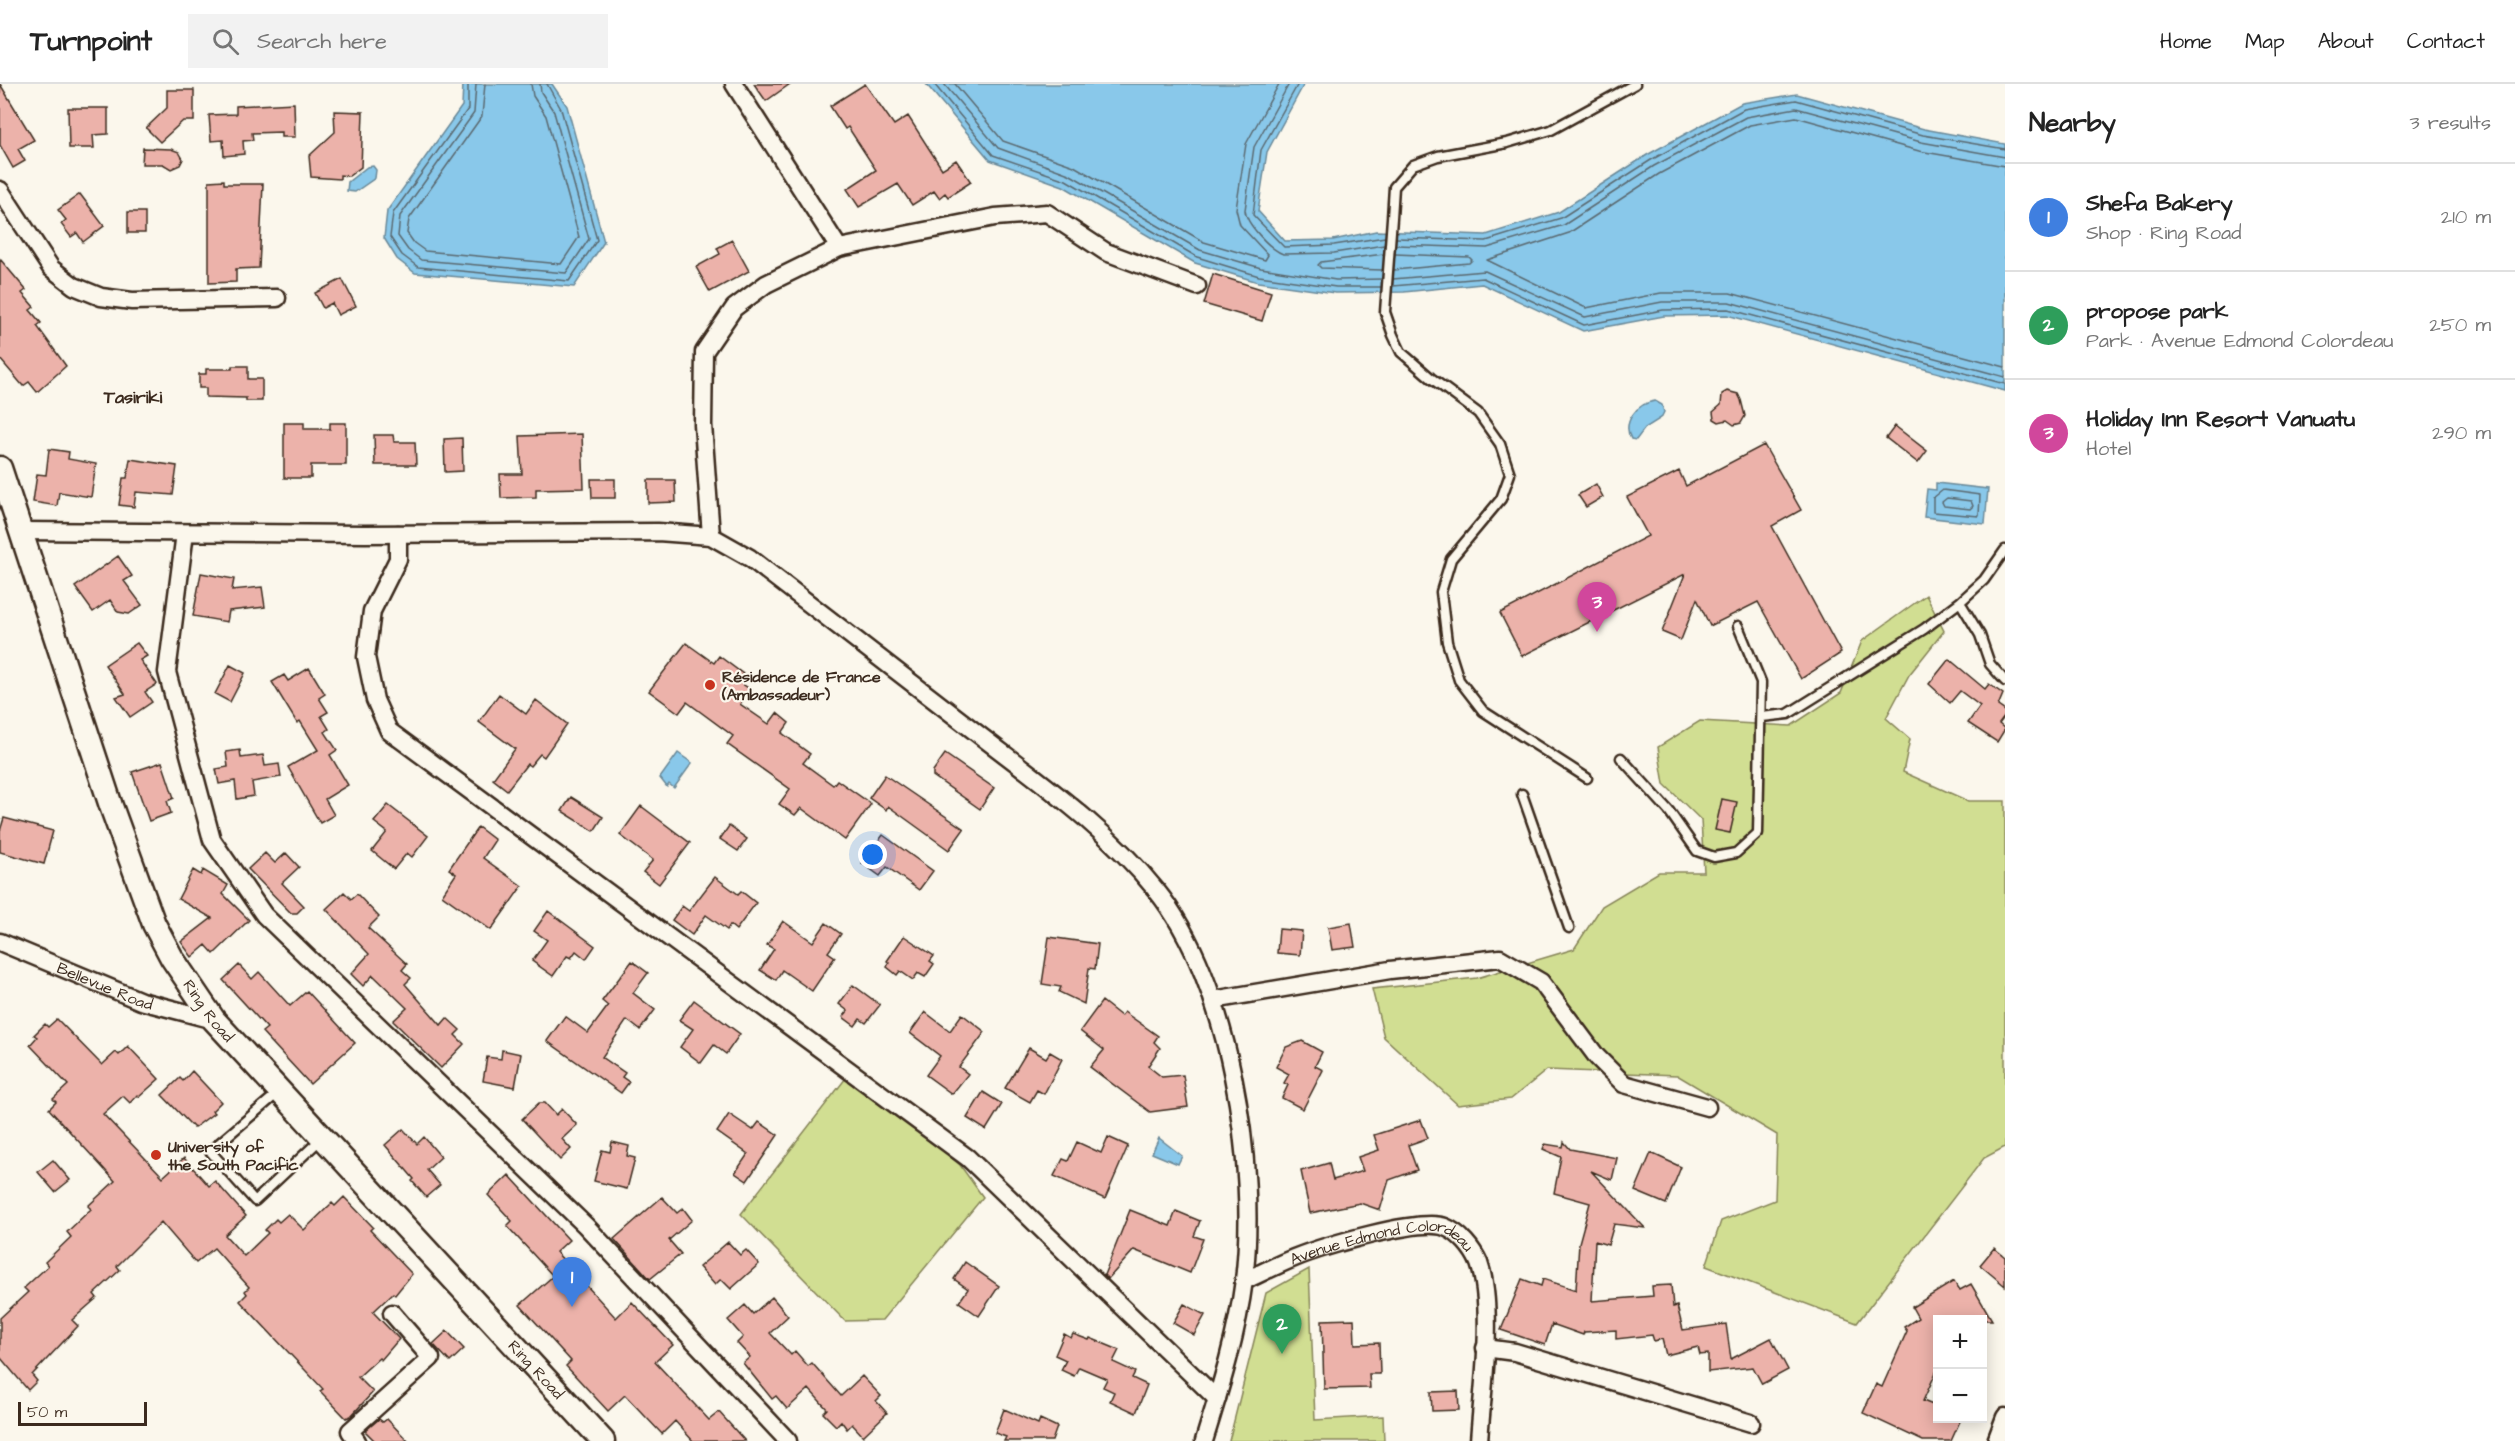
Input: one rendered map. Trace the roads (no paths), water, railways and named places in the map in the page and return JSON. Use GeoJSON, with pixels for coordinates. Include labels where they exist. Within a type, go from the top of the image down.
{"type":"FeatureCollection","features":[{"type":"Feature","properties":{"kind":"main road","name":"Ring Road"},"geometry":{"type":"LineString","coordinates":[[0,468],[154,924],[172,958],[214,1020],[603,1441]]}},
{"type":"Feature","properties":{"kind":"street"},"geometry":{"type":"LineString","coordinates":[[734,84],[839,248]]}},
{"type":"Feature","properties":{"kind":"street"},"geometry":{"type":"LineString","coordinates":[[0,189],[51,268],[74,286],[101,297],[132,301],[278,298]]}},
{"type":"Feature","properties":{"kind":"street"},"geometry":{"type":"LineString","coordinates":[[711,536],[703,425],[704,352],[734,308],[766,284],[839,248],[995,217],[1047,213],[1106,252],[1197,286]]}},
{"type":"Feature","properties":{"kind":"street"},"geometry":{"type":"LineString","coordinates":[[20,531],[398,534],[609,530],[711,536],[750,558],[1091,821],[1157,891],[1180,925],[1213,1000],[1243,1125],[1247,1164],[1248,1218],[1244,1281],[1217,1399],[1204,1441]]}},
{"type":"Feature","properties":{"kind":"street"},"geometry":{"type":"LineString","coordinates":[[185,533],[167,672],[212,840],[264,915],[586,1226],[788,1441]]}},
{"type":"Feature","properties":{"kind":"street"},"geometry":{"type":"LineString","coordinates":[[398,534],[399,559],[372,611],[366,657],[375,700],[389,731],[968,1158],[1217,1399]]}},
{"type":"Feature","properties":{"kind":"street","name":"Bellevue Road"},"geometry":{"type":"LineString","coordinates":[[0,942],[141,1001],[214,1020]]}},
{"type":"Feature","properties":{"kind":"street"},"geometry":{"type":"LineString","coordinates":[[1213,1000],[1390,970],[1500,958],[1541,982],[1597,1057],[1624,1084],[1707,1107]]}},
{"type":"Feature","properties":{"kind":"street","name":"Avenue Edmond Colordeau"},"geometry":{"type":"LineString","coordinates":[[1244,1281],[1295,1257],[1383,1232],[1421,1225],[1445,1227],[1465,1241],[1478,1262],[1484,1287],[1485,1348],[1479,1441]]}},
{"type":"Feature","properties":{"kind":"street"},"geometry":{"type":"LineString","coordinates":[[357,1441],[350,1431],[431,1358],[392,1313]]}},
{"type":"Feature","properties":{"kind":"street"},"geometry":{"type":"LineString","coordinates":[[1485,1348],[1515,1352],[1751,1423]]}},
{"type":"Feature","properties":{"kind":"street"},"geometry":{"type":"LineString","coordinates":[[1996,1441],[2005,1418]]}},
{"type":"Feature","properties":{"kind":"lane"},"geometry":{"type":"LineString","coordinates":[[1587,778],[1483,711],[1459,680],[1447,642],[1441,592],[1451,559],[1501,499],[1510,474],[1500,444],[1478,413],[1401,352],[1385,312],[1394,187],[1413,165],[1438,156],[1507,143],[1551,130],[1635,84]]}},
{"type":"Feature","properties":{"kind":"lane"},"geometry":{"type":"LineString","coordinates":[[1762,717],[1788,714],[1924,629],[1960,602],[1984,580],[2005,550]]}},
{"type":"Feature","properties":{"kind":"lane"},"geometry":{"type":"LineString","coordinates":[[1960,602],[1980,634],[1990,664],[2005,681]]}},
{"type":"Feature","properties":{"kind":"lane"},"geometry":{"type":"LineString","coordinates":[[1620,758],[1669,811],[1697,851],[1714,857],[1736,853],[1758,833],[1761,682],[1738,626]]}},
{"type":"Feature","properties":{"kind":"lane"},"geometry":{"type":"LineString","coordinates":[[1522,794],[1569,928]]}},
{"type":"Feature","properties":{"kind":"lane"},"geometry":{"type":"LineString","coordinates":[[280,1092],[210,1151],[255,1201],[322,1138]]}},
{"type":"Feature","properties":{"kind":"water"},"geometry":{"type":"Polygon","coordinates":[[[463,84],[552,84],[567,106],[604,242],[574,287],[415,273],[397,259],[384,238],[387,211],[462,106],[463,84]]]}},
{"type":"Feature","properties":{"kind":"water"},"geometry":{"type":"Polygon","coordinates":[[[926,84],[1304,84],[1267,152],[1258,211],[1285,241],[1333,240],[1376,231],[1486,235],[1559,212],[1647,155],[1742,103],[1797,94],[1924,129],[2005,144],[2005,391],[1727,315],[1664,316],[1583,331],[1482,284],[1404,292],[1335,293],[1258,282],[1195,263],[1063,186],[990,160],[926,84]]]}},
{"type":"Feature","properties":{"kind":"water"},"geometry":{"type":"Polygon","coordinates":[[[373,166],[376,170],[375,178],[355,192],[347,191],[348,182],[367,167],[373,166]]]}},
{"type":"Feature","properties":{"kind":"water"},"geometry":{"type":"Polygon","coordinates":[[[1655,401],[1662,405],[1664,412],[1661,418],[1645,428],[1636,440],[1631,439],[1628,426],[1633,414],[1643,405],[1655,401]]]}},
{"type":"Feature","properties":{"kind":"water"},"geometry":{"type":"Polygon","coordinates":[[[1936,483],[1988,489],[1985,524],[1924,517],[1927,489],[1936,490],[1936,483]]]}},
{"type":"Feature","properties":{"kind":"water"},"geometry":{"type":"Polygon","coordinates":[[[678,753],[692,763],[674,788],[669,784],[667,787],[660,778],[678,753]]]}},
{"type":"Feature","properties":{"kind":"water"},"geometry":{"type":"Polygon","coordinates":[[[1159,1138],[1182,1156],[1178,1164],[1152,1153],[1159,1138]]]}},
{"type":"Feature","properties":{"kind":"place","name":"Holiday Inn Resort Vanuatu"},"geometry":{"type":"Point","coordinates":[1597,632]}},
{"type":"Feature","properties":{"kind":"place","name":"Résidence de France (Ambassadeur)"},"geometry":{"type":"Point","coordinates":[710,685]}},
{"type":"Feature","properties":{"kind":"place","name":"University of the South Pacific"},"geometry":{"type":"Point","coordinates":[156,1155]}},
{"type":"Feature","properties":{"kind":"place","name":"Shefa Bakery"},"geometry":{"type":"Point","coordinates":[572,1307]}},
{"type":"Feature","properties":{"kind":"place","name":"propose park"},"geometry":{"type":"Point","coordinates":[1282,1354]}},
{"type":"Feature","properties":{"kind":"district","name":"Tasiriki"},"geometry":{"type":"Point","coordinates":[133,397]}}]}
